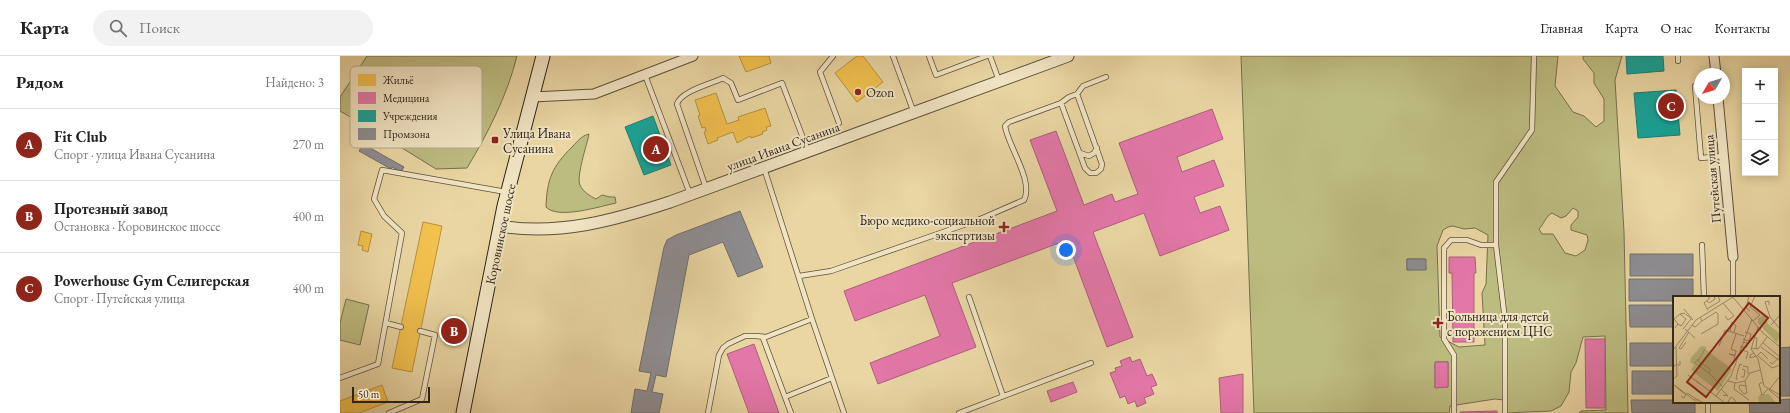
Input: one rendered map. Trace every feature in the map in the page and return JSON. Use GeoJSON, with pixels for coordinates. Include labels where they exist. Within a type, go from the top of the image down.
{"type":"FeatureCollection","features":[{"type":"Feature","properties":{"kind":"main road","name":"Коровинское шоссе"},"geometry":{"type":"LineString","coordinates":[[463,413],[500,226],[543,56]]}},
{"type":"Feature","properties":{"kind":"street","name":"улица Ивана Сусанина"},"geometry":{"type":"LineString","coordinates":[[500,226],[521,230],[566,228],[620,218],[808,152],[1068,56]]}},
{"type":"Feature","properties":{"kind":"street"},"geometry":{"type":"LineString","coordinates":[[1714,56],[1715,68]]}},
{"type":"Feature","properties":{"kind":"street"},"geometry":{"type":"LineString","coordinates":[[532,97],[594,94],[645,76],[689,57]]}},
{"type":"Feature","properties":{"kind":"street","name":"Путейская улица"},"geometry":{"type":"LineString","coordinates":[[1719,104],[1732,257]]}},
{"type":"Feature","properties":{"kind":"lane"},"geometry":{"type":"LineString","coordinates":[[833,56],[820,72],[839,123]]}},
{"type":"Feature","properties":{"kind":"lane"},"geometry":{"type":"LineString","coordinates":[[893,56],[914,113]]}},
{"type":"Feature","properties":{"kind":"lane"},"geometry":{"type":"LineString","coordinates":[[929,56],[936,75],[988,56],[999,81]]}},
{"type":"Feature","properties":{"kind":"lane"},"geometry":{"type":"LineString","coordinates":[[1505,413],[1505,320],[1496,245],[1496,182],[1532,130],[1534,56]]}},
{"type":"Feature","properties":{"kind":"lane"},"geometry":{"type":"LineString","coordinates":[[645,76],[690,194]]}},
{"type":"Feature","properties":{"kind":"lane"},"geometry":{"type":"LineString","coordinates":[[799,276],[839,268],[978,220],[1024,200],[1027,194],[1026,182],[1005,126],[1009,122],[1061,103],[1069,97],[1078,94],[1083,86],[1106,77]]}},
{"type":"Feature","properties":{"kind":"lane"},"geometry":{"type":"LineString","coordinates":[[706,188],[677,104],[678,100],[686,93],[723,78],[731,83],[738,100],[782,83],[808,152]]}},
{"type":"Feature","properties":{"kind":"lane"},"geometry":{"type":"LineString","coordinates":[[1061,103],[1087,171],[1090,173],[1096,173],[1101,169],[1102,164],[1078,94]]}},
{"type":"Feature","properties":{"kind":"lane"},"geometry":{"type":"LineString","coordinates":[[1696,104],[1701,158],[1723,156]]}},
{"type":"Feature","properties":{"kind":"lane"},"geometry":{"type":"LineString","coordinates":[[1080,153],[1089,156],[1094,153],[1097,148]]}},
{"type":"Feature","properties":{"kind":"lane"},"geometry":{"type":"LineString","coordinates":[[764,167],[812,319],[844,413]]}},
{"type":"Feature","properties":{"kind":"lane"},"geometry":{"type":"LineString","coordinates":[[340,378],[378,364],[402,233],[384,216],[374,199],[382,170],[508,192]]}},
{"type":"Feature","properties":{"kind":"lane"},"geometry":{"type":"LineString","coordinates":[[1454,413],[1454,355],[1444,339],[1444,248],[1451,240],[1467,240],[1481,245],[1496,245]]}},
{"type":"Feature","properties":{"kind":"lane"},"geometry":{"type":"LineString","coordinates":[[1702,245],[1704,296]]}},
{"type":"Feature","properties":{"kind":"lane"},"geometry":{"type":"LineString","coordinates":[[1732,257],[1734,296]]}},
{"type":"Feature","properties":{"kind":"lane"},"geometry":{"type":"LineString","coordinates":[[969,297],[1003,396]]}},
{"type":"Feature","properties":{"kind":"lane"},"geometry":{"type":"LineString","coordinates":[[708,413],[719,355],[723,348],[745,336],[763,338],[812,319]]}},
{"type":"Feature","properties":{"kind":"lane"},"geometry":{"type":"LineString","coordinates":[[386,323],[401,327]]}},
{"type":"Feature","properties":{"kind":"lane"},"geometry":{"type":"LineString","coordinates":[[389,413],[422,399],[435,335],[420,331]]}},
{"type":"Feature","properties":{"kind":"lane"},"geometry":{"type":"LineString","coordinates":[[763,338],[791,413]]}},
{"type":"Feature","properties":{"kind":"lane"},"geometry":{"type":"LineString","coordinates":[[959,413],[1091,363]]}},
{"type":"Feature","properties":{"kind":"lane"},"geometry":{"type":"LineString","coordinates":[[786,397],[832,378]]}},
{"type":"Feature","properties":{"kind":"shaded area"},"geometry":{"type":"Polygon","coordinates":[[[367,56],[517,56],[502,100],[482,141],[482,66],[360,66],[367,56]]]}},
{"type":"Feature","properties":{"kind":"shaded area","name":"Больница для детей с поражением ЦНС"},"geometry":{"type":"Polygon","coordinates":[[[1241,56],[1558,56],[1555,86],[1573,112],[1584,116],[1596,127],[1604,121],[1604,99],[1594,83],[1594,73],[1583,59],[1583,56],[1622,56],[1615,80],[1624,232],[1628,413],[1579,413],[1581,411],[1606,410],[1605,336],[1583,337],[1576,363],[1571,372],[1569,392],[1561,406],[1551,411],[1504,413],[1504,400],[1495,399],[1450,406],[1449,413],[1254,413],[1241,56]],[[1573,208],[1566,216],[1561,218],[1552,213],[1548,216],[1539,229],[1542,234],[1553,234],[1565,253],[1576,256],[1585,250],[1588,240],[1587,235],[1571,230],[1571,225],[1578,217],[1578,211],[1573,208]],[[1453,226],[1443,230],[1437,246],[1440,337],[1459,347],[1485,345],[1482,293],[1486,284],[1488,235],[1475,228],[1464,229],[1453,226]],[[1407,259],[1407,270],[1426,269],[1425,259],[1407,259]],[[1435,362],[1435,387],[1448,387],[1448,362],[1435,362]]]}},
{"type":"Feature","properties":{"kind":"shaded area"},"geometry":{"type":"Polygon","coordinates":[[[350,82],[350,117],[340,111],[340,97],[350,82]]]}},
{"type":"Feature","properties":{"kind":"shaded area"},"geometry":{"type":"Polygon","coordinates":[[[589,134],[579,175],[580,185],[585,192],[596,199],[602,195],[615,197],[616,203],[580,211],[552,211],[546,207],[549,181],[555,167],[580,139],[589,134]]]}},
{"type":"Feature","properties":{"kind":"shaded area"},"geometry":{"type":"Polygon","coordinates":[[[402,148],[478,148],[467,168],[436,169],[402,148]]]}},
{"type":"Feature","properties":{"kind":"shaded area"},"geometry":{"type":"Polygon","coordinates":[[[346,299],[369,305],[360,345],[340,340],[340,323],[346,299]]]}},
{"type":"Feature","properties":{"kind":"building: Жильё"},"geometry":{"type":"Polygon","coordinates":[[[739,56],[769,56],[771,63],[746,72],[739,56]]]}},
{"type":"Feature","properties":{"kind":"building: Жильё"},"geometry":{"type":"Polygon","coordinates":[[[857,56],[863,56],[883,82],[857,102],[835,73],[857,56]]]}},
{"type":"Feature","properties":{"kind":"building: Жильё"},"geometry":{"type":"Polygon","coordinates":[[[716,93],[727,124],[739,120],[738,117],[765,108],[771,126],[766,127],[767,130],[762,132],[763,134],[751,138],[750,136],[737,143],[733,132],[717,138],[718,140],[708,144],[704,132],[706,131],[705,127],[702,128],[698,116],[700,115],[695,100],[716,93]]]}},
{"type":"Feature","properties":{"kind":"building: Жильё"},"geometry":{"type":"Polygon","coordinates":[[[423,222],[442,226],[412,372],[392,368],[423,222]]]}},
{"type":"Feature","properties":{"kind":"building: Жильё"},"geometry":{"type":"Polygon","coordinates":[[[361,231],[372,234],[368,252],[362,250],[363,246],[358,245],[361,231]]]}},
{"type":"Feature","properties":{"kind":"building: Жильё"},"geometry":{"type":"Polygon","coordinates":[[[382,385],[388,402],[359,413],[340,413],[340,401],[382,385]]]}},
{"type":"Feature","properties":{"kind":"building: Медицина"},"geometry":{"type":"Polygon","coordinates":[[[1212,109],[1223,139],[1177,157],[1182,172],[1214,160],[1224,186],[1194,197],[1200,213],[1220,206],[1229,230],[1160,256],[1144,213],[1093,232],[1133,337],[1107,347],[1067,240],[952,283],[976,347],[878,384],[870,363],[940,336],[925,295],[855,321],[844,291],[1057,211],[1030,140],[1056,131],[1084,205],[1112,194],[1115,202],[1138,194],[1119,143],[1212,109]]]}},
{"type":"Feature","properties":{"kind":"building: Медицина"},"geometry":{"type":"Polygon","coordinates":[[[1449,257],[1475,257],[1474,342],[1453,342],[1452,273],[1449,273],[1449,257]]]}},
{"type":"Feature","properties":{"kind":"building: Медицина"},"geometry":{"type":"Polygon","coordinates":[[[1585,339],[1605,339],[1605,408],[1586,408],[1585,339]]]}},
{"type":"Feature","properties":{"kind":"building: Медицина"},"geometry":{"type":"Polygon","coordinates":[[[754,344],[779,413],[749,413],[727,354],[754,344]]]}},
{"type":"Feature","properties":{"kind":"building: Медицина"},"geometry":{"type":"Polygon","coordinates":[[[1130,357],[1132,362],[1140,359],[1147,376],[1152,374],[1157,385],[1151,387],[1154,394],[1144,398],[1146,403],[1137,407],[1135,401],[1128,404],[1125,396],[1120,398],[1110,373],[1116,371],[1115,368],[1122,366],[1120,361],[1130,357]]]}},
{"type":"Feature","properties":{"kind":"building: Медицина"},"geometry":{"type":"Polygon","coordinates":[[[1435,362],[1448,362],[1448,387],[1435,388],[1435,362]]]}},
{"type":"Feature","properties":{"kind":"building: Медицина"},"geometry":{"type":"Polygon","coordinates":[[[1243,374],[1243,413],[1221,413],[1219,378],[1243,374]]]}},
{"type":"Feature","properties":{"kind":"building: Медицина"},"geometry":{"type":"Polygon","coordinates":[[[1073,382],[1077,392],[1051,402],[1047,391],[1073,382]]]}},
{"type":"Feature","properties":{"kind":"building: Медицина"},"geometry":{"type":"Polygon","coordinates":[[[1497,411],[1497,413],[1460,413],[1460,412],[1497,411]]]}},
{"type":"Feature","properties":{"kind":"building: Учреждения"},"geometry":{"type":"Polygon","coordinates":[[[1626,56],[1663,56],[1664,71],[1627,74],[1626,56]]]}},
{"type":"Feature","properties":{"kind":"building: Учреждения"},"geometry":{"type":"Polygon","coordinates":[[[1676,90],[1680,135],[1638,138],[1634,93],[1676,90]]]}},
{"type":"Feature","properties":{"kind":"building: Учреждения"},"geometry":{"type":"Polygon","coordinates":[[[653,116],[671,165],[644,175],[625,127],[653,116]]]}},
{"type":"Feature","properties":{"kind":"building: Промзона"},"geometry":{"type":"Polygon","coordinates":[[[361,148],[370,148],[404,167],[401,172],[392,167],[391,169],[359,151],[361,148]]]}},
{"type":"Feature","properties":{"kind":"building: Промзона"},"geometry":{"type":"Polygon","coordinates":[[[740,211],[763,267],[738,277],[723,242],[689,255],[666,377],[656,375],[652,392],[663,394],[659,413],[631,413],[635,389],[647,391],[651,373],[639,371],[664,247],[667,240],[676,235],[740,211]]]}},
{"type":"Feature","properties":{"kind":"building: Промзона"},"geometry":{"type":"Polygon","coordinates":[[[1630,254],[1693,254],[1693,276],[1630,276],[1630,254]]]}},
{"type":"Feature","properties":{"kind":"building: Промзона"},"geometry":{"type":"Polygon","coordinates":[[[1407,259],[1426,259],[1426,270],[1407,270],[1407,259]]]}},
{"type":"Feature","properties":{"kind":"building: Промзона"},"geometry":{"type":"Polygon","coordinates":[[[1629,279],[1693,279],[1693,296],[1673,296],[1673,301],[1629,301],[1629,279]]]}},
{"type":"Feature","properties":{"kind":"building: Промзона"},"geometry":{"type":"Polygon","coordinates":[[[1629,305],[1673,305],[1673,327],[1630,327],[1629,305]]]}},
{"type":"Feature","properties":{"kind":"building: Промзона"},"geometry":{"type":"Polygon","coordinates":[[[1630,343],[1673,343],[1673,366],[1630,366],[1630,343]]]}},
{"type":"Feature","properties":{"kind":"building: Промзона"},"geometry":{"type":"Polygon","coordinates":[[[1790,347],[1790,396],[1780,396],[1780,348],[1790,347]]]}},
{"type":"Feature","properties":{"kind":"building: Промзона"},"geometry":{"type":"Polygon","coordinates":[[[1632,371],[1673,371],[1673,394],[1632,394],[1632,371]]]}},
{"type":"Feature","properties":{"kind":"building: Промзона"},"geometry":{"type":"Polygon","coordinates":[[[1790,399],[1790,413],[1750,413],[1749,403],[1780,403],[1780,400],[1790,399]]]}},
{"type":"Feature","properties":{"kind":"building: Промзона"},"geometry":{"type":"Polygon","coordinates":[[[1631,400],[1673,400],[1673,403],[1695,403],[1695,413],[1632,413],[1631,400]]]}},
{"type":"Feature","properties":{"kind":"place","name":"Ozon"},"geometry":{"type":"Point","coordinates":[858,92]}},
{"type":"Feature","properties":{"kind":"place","name":"Powerhouse Gym Селигерская"},"geometry":{"type":"Point","coordinates":[1671,106]}},
{"type":"Feature","properties":{"kind":"place","name":"Улица Ивана Сусанина"},"geometry":{"type":"Point","coordinates":[495,140]}},
{"type":"Feature","properties":{"kind":"place","name":"Fit Club"},"geometry":{"type":"Point","coordinates":[656,149]}},
{"type":"Feature","properties":{"kind":"place","name":"Бюро медико-социальной экспертизы"},"geometry":{"type":"Point","coordinates":[1004,227]}},
{"type":"Feature","properties":{"kind":"place","name":"Больница для детей с поражением ЦНС"},"geometry":{"type":"Point","coordinates":[1438,323]}},
{"type":"Feature","properties":{"kind":"place","name":"Протезный завод"},"geometry":{"type":"Point","coordinates":[454,331]}}]}
